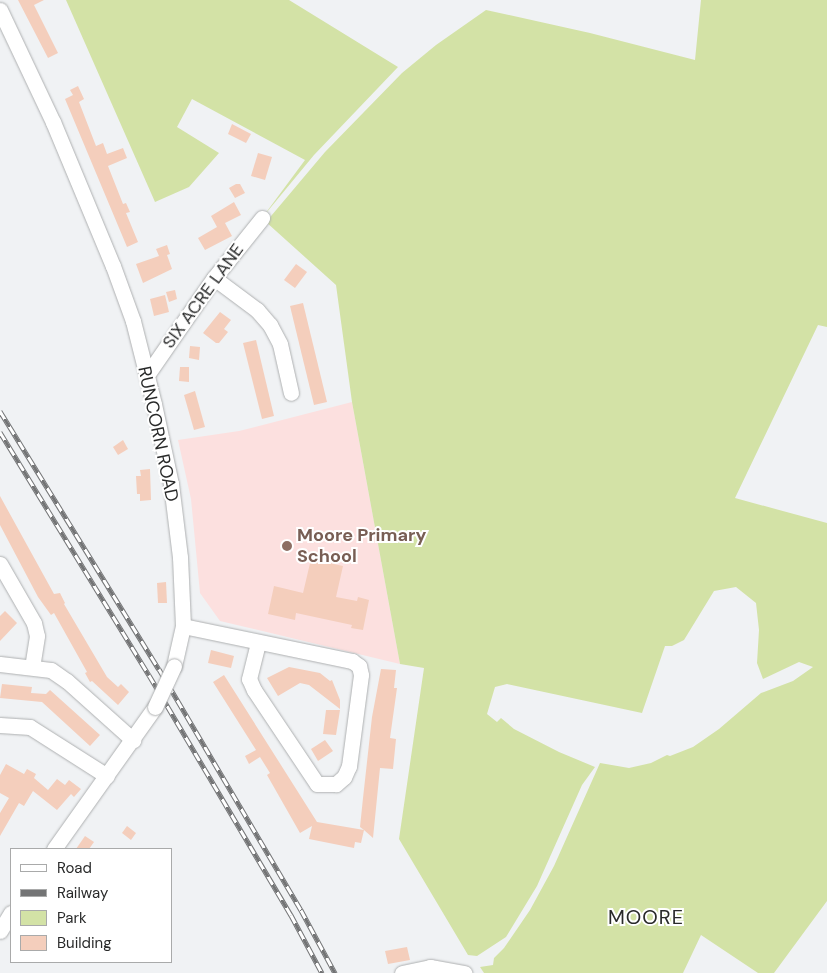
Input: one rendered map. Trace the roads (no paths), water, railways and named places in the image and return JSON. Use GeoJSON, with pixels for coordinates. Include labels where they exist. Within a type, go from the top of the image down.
{"type":"FeatureCollection","features":[{"type":"Feature","properties":{"kind":"street","name":"RUNCORN ROAD"},"geometry":{"type":"LineString","coordinates":[[0,10],[53,122],[113,266],[133,320],[172,492],[180,557],[183,626],[174,666],[155,707],[55,848]]}},
{"type":"Feature","properties":{"kind":"street","name":"SIX ACRE LANE"},"geometry":{"type":"LineString","coordinates":[[146,375],[214,278],[262,218]]}},
{"type":"Feature","properties":{"kind":"street"},"geometry":{"type":"LineString","coordinates":[[214,278],[257,310],[270,326],[280,344],[291,393]]}},
{"type":"Feature","properties":{"kind":"street"},"geometry":{"type":"LineString","coordinates":[[0,564],[34,623],[37,636],[32,667]]}},
{"type":"Feature","properties":{"kind":"street"},"geometry":{"type":"LineString","coordinates":[[183,626],[352,661],[359,666],[361,675],[349,766],[344,777],[336,784],[317,784],[254,690],[250,679],[258,642]]}},
{"type":"Feature","properties":{"kind":"street"},"geometry":{"type":"LineString","coordinates":[[0,664],[51,670],[67,681],[133,740]]}},
{"type":"Feature","properties":{"kind":"street"},"geometry":{"type":"LineString","coordinates":[[0,725],[30,727],[107,776]]}},
{"type":"Feature","properties":{"kind":"street"},"geometry":{"type":"LineString","coordinates":[[0,931],[10,915]]}},
{"type":"Feature","properties":{"kind":"street"},"geometry":{"type":"LineString","coordinates":[[402,973],[430,967],[464,973]]}},
{"type":"Feature","properties":{"kind":"railway"},"geometry":{"type":"LineString","coordinates":[[0,411],[159,669],[301,910],[335,973]]}},
{"type":"Feature","properties":{"kind":"railway"},"geometry":{"type":"LineString","coordinates":[[0,432],[149,675],[291,915],[322,973]]}},
{"type":"Feature","properties":{"kind":"place","name":"Moore Primary School"},"geometry":{"type":"Point","coordinates":[287,546]}},
{"type":"Feature","properties":{"kind":"district","name":"MOORE"},"geometry":{"type":"Point","coordinates":[646,917]}}]}
